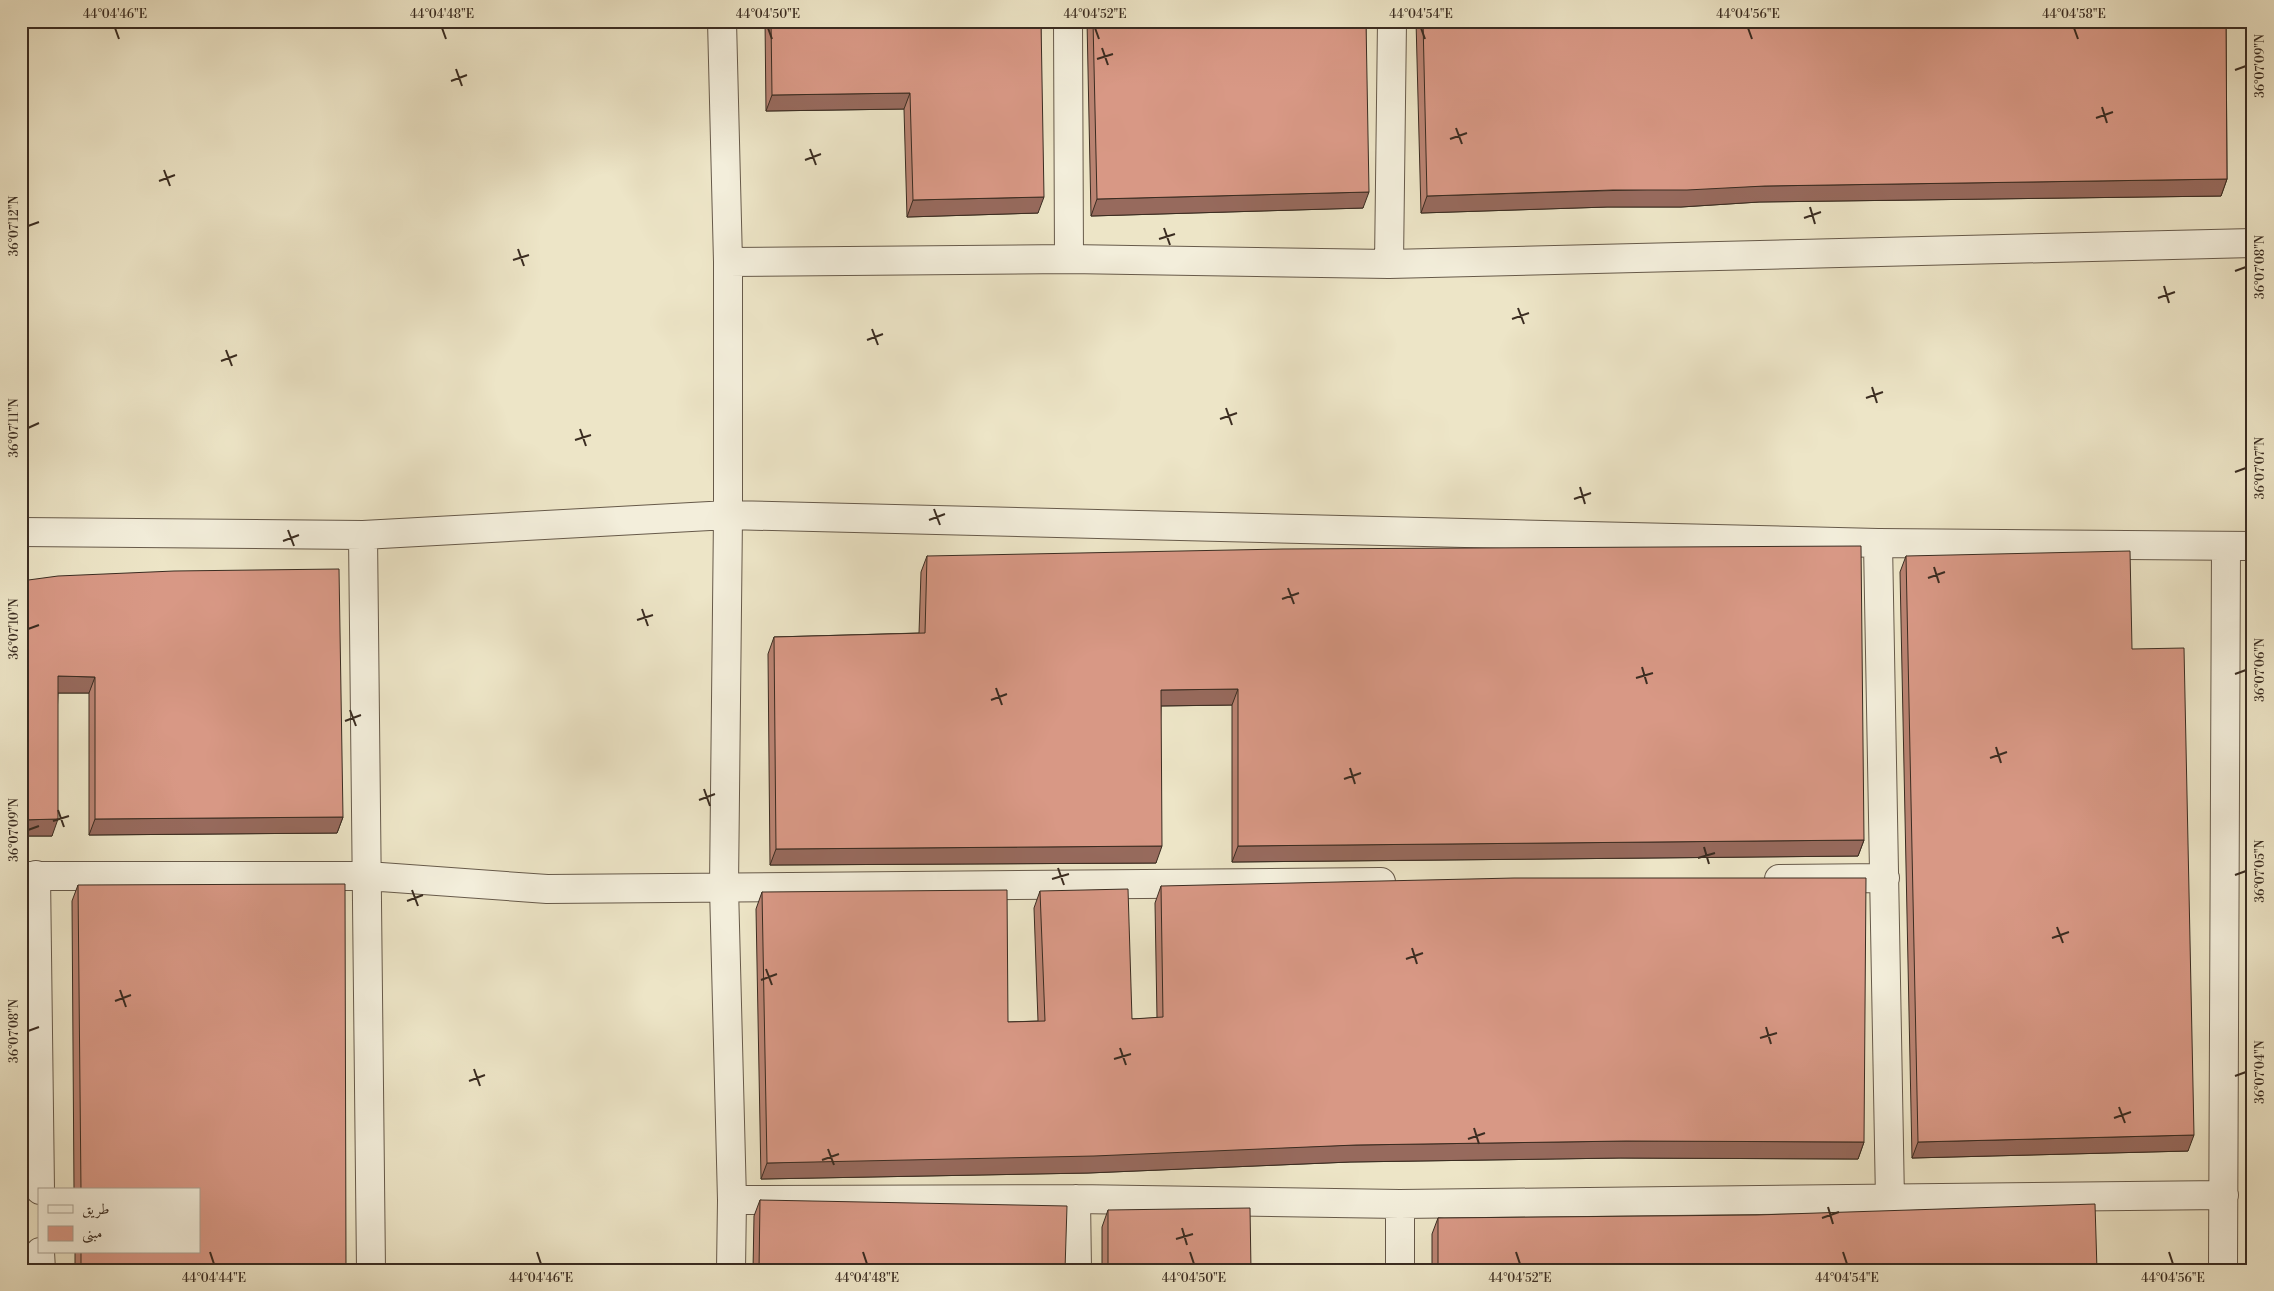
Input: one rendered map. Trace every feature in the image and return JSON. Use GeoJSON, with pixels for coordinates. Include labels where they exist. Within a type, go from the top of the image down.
{"type":"FeatureCollection","features":[{"type":"Feature","properties":{"kind":"street"},"geometry":{"type":"LineString","coordinates":[[722,21],[728,262],[728,515],[724,887],[732,1200],[731,1270]]}},
{"type":"Feature","properties":{"kind":"street"},"geometry":{"type":"LineString","coordinates":[[1068,21],[1069,259]]}},
{"type":"Feature","properties":{"kind":"street"},"geometry":{"type":"LineString","coordinates":[[1390,264],[1392,21]]}},
{"type":"Feature","properties":{"kind":"street"},"geometry":{"type":"LineString","coordinates":[[728,262],[1069,259],[1390,264],[2253,243]]}},
{"type":"Feature","properties":{"kind":"street"},"geometry":{"type":"LineString","coordinates":[[21,532],[362,535],[728,515],[1878,543],[2240,546],[2223,1270]]}},
{"type":"Feature","properties":{"kind":"street"},"geometry":{"type":"LineString","coordinates":[[362,535],[371,1270]]}},
{"type":"Feature","properties":{"kind":"street"},"geometry":{"type":"LineString","coordinates":[[1878,543],[1890,1200]]}},
{"type":"Feature","properties":{"kind":"street"},"geometry":{"type":"LineString","coordinates":[[40,1188],[29,876],[367,876],[548,889],[1408,882]]}},
{"type":"Feature","properties":{"kind":"street"},"geometry":{"type":"LineString","coordinates":[[1756,879],[1885,878]]}},
{"type":"Feature","properties":{"kind":"street"},"geometry":{"type":"LineString","coordinates":[[732,1200],[1076,1200],[1400,1204],[2224,1196]]}},
{"type":"Feature","properties":{"kind":"street"},"geometry":{"type":"LineString","coordinates":[[1076,1200],[1077,1270]]}},
{"type":"Feature","properties":{"kind":"street"},"geometry":{"type":"LineString","coordinates":[[1400,1204],[1400,1270]]}},
{"type":"Feature","properties":{"kind":"street"},"geometry":{"type":"LineString","coordinates":[[40,1254],[41,1270]]}},
{"type":"Feature","properties":{"kind":"building"},"geometry":{"type":"Polygon","coordinates":[[[771,21],[1041,21],[1044,197],[913,200],[910,93],[772,95],[771,21]]]}},
{"type":"Feature","properties":{"kind":"building"},"geometry":{"type":"Polygon","coordinates":[[[1093,21],[1366,21],[1369,192],[1097,199],[1093,21]]]}},
{"type":"Feature","properties":{"kind":"building"},"geometry":{"type":"Polygon","coordinates":[[[1423,21],[2226,21],[2227,179],[1765,186],[1687,190],[1613,190],[1427,196],[1423,21]]]}},
{"type":"Feature","properties":{"kind":"building"},"geometry":{"type":"Polygon","coordinates":[[[1861,546],[1864,840],[1238,846],[1238,689],[1161,690],[1162,846],[776,849],[774,637],[925,633],[927,556],[1283,549],[1861,546]]]}},
{"type":"Feature","properties":{"kind":"building"},"geometry":{"type":"Polygon","coordinates":[[[2130,551],[2132,649],[2184,648],[2194,1135],[1918,1142],[1906,556],[2130,551]]]}},
{"type":"Feature","properties":{"kind":"building"},"geometry":{"type":"Polygon","coordinates":[[[339,569],[343,817],[95,819],[95,677],[58,676],[58,819],[21,820],[21,581],[58,576],[174,571],[339,569]]]}},
{"type":"Feature","properties":{"kind":"building"},"geometry":{"type":"Polygon","coordinates":[[[1514,878],[1866,878],[1864,1142],[1626,1141],[1356,1145],[1094,1156],[767,1163],[762,892],[1007,890],[1008,1022],[1045,1021],[1040,891],[1128,889],[1132,1019],[1163,1017],[1161,886],[1514,878]]]}},
{"type":"Feature","properties":{"kind":"building"},"geometry":{"type":"Polygon","coordinates":[[[345,884],[346,1270],[81,1270],[81,1254],[200,1254],[200,1188],[81,1188],[78,885],[345,884]]]}},
{"type":"Feature","properties":{"kind":"building"},"geometry":{"type":"Polygon","coordinates":[[[760,1200],[1067,1206],[1065,1270],[759,1270],[760,1200]]]}},
{"type":"Feature","properties":{"kind":"building"},"geometry":{"type":"Polygon","coordinates":[[[2095,1204],[2097,1270],[1438,1270],[1438,1218],[1756,1215],[2095,1204]]]}},
{"type":"Feature","properties":{"kind":"building"},"geometry":{"type":"Polygon","coordinates":[[[1250,1208],[1251,1270],[1108,1270],[1108,1210],[1250,1208]]]}},
{"type":"Feature","properties":{"kind":"building"},"geometry":{"type":"Polygon","coordinates":[[[2099,1267],[2176,1267],[2176,1270],[2099,1270],[2099,1267]]]}}]}
